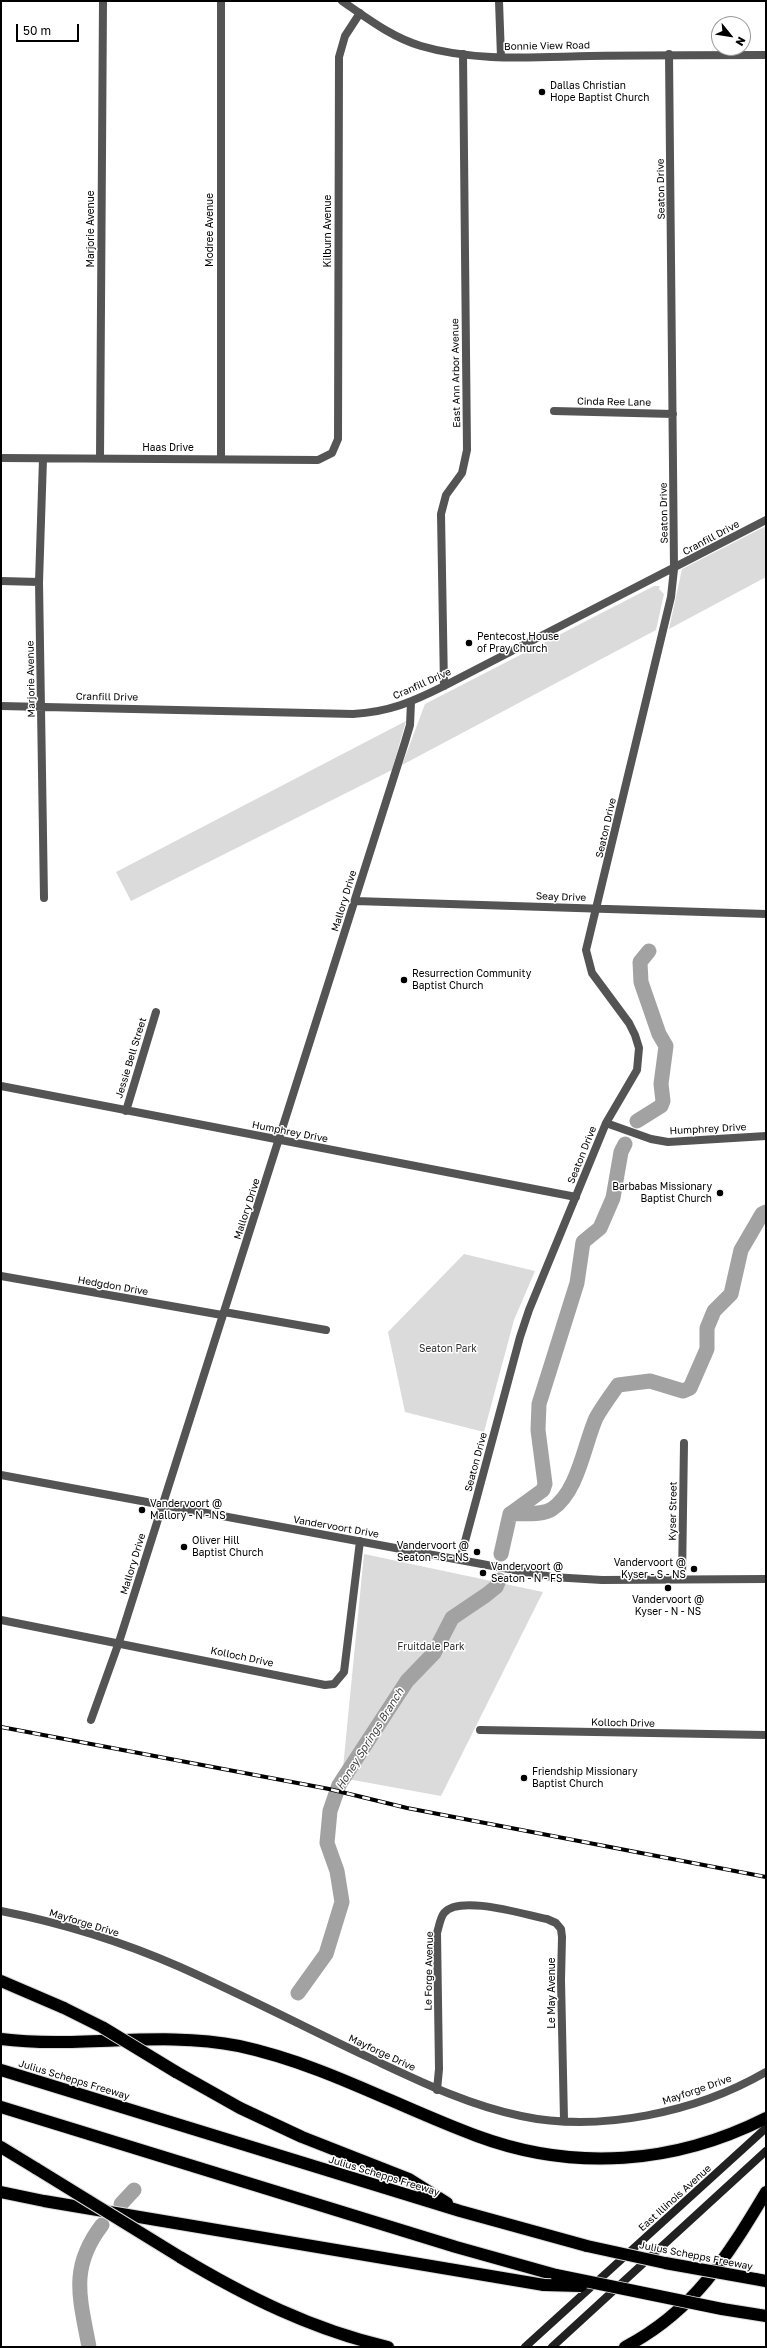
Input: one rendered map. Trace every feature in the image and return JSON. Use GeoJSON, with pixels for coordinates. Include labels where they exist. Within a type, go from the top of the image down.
{"type":"FeatureCollection","features":[{"type":"Feature","properties":{"kind":"highway"},"geometry":{"type":"LineString","coordinates":[[1,1981],[64,2008],[102,2027],[176,2072],[234,2104],[302,2137],[409,2179],[460,2212]]}},
{"type":"Feature","properties":{"kind":"highway"},"geometry":{"type":"LineString","coordinates":[[1,2039],[48,2043],[175,2038],[238,2046],[301,2063],[484,2138],[538,2154],[567,2158],[620,2159],[659,2155],[717,2140],[766,2118]]}},
{"type":"Feature","properties":{"kind":"highway","name":"Julius Schepps Freeway"},"geometry":{"type":"LineString","coordinates":[[1,2070],[460,2212],[587,2246],[673,2265],[760,2280]]}},
{"type":"Feature","properties":{"kind":"highway"},"geometry":{"type":"LineString","coordinates":[[1,2107],[427,2238],[556,2275],[722,2309],[766,2316]]}},
{"type":"Feature","properties":{"kind":"highway"},"geometry":{"type":"LineString","coordinates":[[1,2147],[215,2278],[273,2308],[343,2335],[388,2347]]}},
{"type":"Feature","properties":{"kind":"highway"},"geometry":{"type":"LineString","coordinates":[[1,2192],[44,2202],[544,2286],[606,2286]]}},
{"type":"Feature","properties":{"kind":"highway"},"geometry":{"type":"LineString","coordinates":[[625,2347],[662,2325],[680,2310],[703,2286],[738,2239],[766,2192]]}},
{"type":"Feature","properties":{"kind":"main road","name":"East Illinois Avenue"},"geometry":{"type":"LineString","coordinates":[[525,2347],[766,2128]]}},
{"type":"Feature","properties":{"kind":"main road"},"geometry":{"type":"LineString","coordinates":[[552,2347],[766,2151]]}},
{"type":"Feature","properties":{"kind":"street","name":"Marjorie Avenue"},"geometry":{"type":"LineString","coordinates":[[100,458],[103,1]]}},
{"type":"Feature","properties":{"kind":"street","name":"Modree Avenue"},"geometry":{"type":"LineString","coordinates":[[220,458],[221,1]]}},
{"type":"Feature","properties":{"kind":"street","name":"Bonnie View Road"},"geometry":{"type":"LineString","coordinates":[[342,1],[397,37],[420,46],[463,54],[501,57],[669,54],[766,55]]}},
{"type":"Feature","properties":{"kind":"street"},"geometry":{"type":"LineString","coordinates":[[499,1],[501,57]]}},
{"type":"Feature","properties":{"kind":"street","name":"Kilburn Avenue"},"geometry":{"type":"LineString","coordinates":[[332,452],[338,439],[339,56],[345,36],[360,13]]}},
{"type":"Feature","properties":{"kind":"street","name":"East Ann Arbor Avenue"},"geometry":{"type":"LineString","coordinates":[[444,686],[441,514],[446,495],[465,464],[467,450],[463,54]]}},
{"type":"Feature","properties":{"kind":"street","name":"Seaton Drive"},"geometry":{"type":"LineString","coordinates":[[460,1560],[520,1337],[606,1123],[637,1070],[640,1048],[629,1023],[592,973],[586,950],[671,597],[674,569],[669,54]]}},
{"type":"Feature","properties":{"kind":"street","name":"Cinda Ree Lane"},"geometry":{"type":"LineString","coordinates":[[554,411],[673,414]]}},
{"type":"Feature","properties":{"kind":"street","name":"Haas Drive"},"geometry":{"type":"LineString","coordinates":[[1,458],[220,458],[318,460],[332,452]]}},
{"type":"Feature","properties":{"kind":"street","name":"Marjorie Avenue"},"geometry":{"type":"LineString","coordinates":[[43,459],[39,582],[44,898]]}},
{"type":"Feature","properties":{"kind":"street","name":"Cranfill Drive"},"geometry":{"type":"LineString","coordinates":[[1,706],[353,714],[384,711],[411,702],[444,686],[674,569],[766,520]]}},
{"type":"Feature","properties":{"kind":"street"},"geometry":{"type":"LineString","coordinates":[[1,581],[39,582]]}},
{"type":"Feature","properties":{"kind":"street","name":"Mallory Drive"},"geometry":{"type":"LineString","coordinates":[[92,1720],[119,1642],[280,1140],[405,742],[410,725],[411,702]]}},
{"type":"Feature","properties":{"kind":"street","name":"Seay Drive"},"geometry":{"type":"LineString","coordinates":[[355,901],[766,914]]}},
{"type":"Feature","properties":{"kind":"street","name":"Jessie Bell Street"},"geometry":{"type":"LineString","coordinates":[[126,1111],[156,1012]]}},
{"type":"Feature","properties":{"kind":"street","name":"Humphrey Drive"},"geometry":{"type":"LineString","coordinates":[[1,1086],[576,1197]]}},
{"type":"Feature","properties":{"kind":"street","name":"Humphrey Drive"},"geometry":{"type":"LineString","coordinates":[[606,1123],[651,1139],[668,1142],[766,1136]]}},
{"type":"Feature","properties":{"kind":"street","name":"Hedgdon Drive"},"geometry":{"type":"LineString","coordinates":[[1,1276],[326,1330]]}},
{"type":"Feature","properties":{"kind":"street","name":"Kyser Street"},"geometry":{"type":"LineString","coordinates":[[682,1579],[684,1443]]}},
{"type":"Feature","properties":{"kind":"street","name":"Vandervoort Drive"},"geometry":{"type":"LineString","coordinates":[[1,1475],[538,1575],[575,1579],[766,1579]]}},
{"type":"Feature","properties":{"kind":"street","name":"Kolloch Drive"},"geometry":{"type":"LineString","coordinates":[[1,1620],[119,1642],[325,1685],[334,1684],[344,1672],[360,1541]]}},
{"type":"Feature","properties":{"kind":"street","name":"Kolloch Drive"},"geometry":{"type":"LineString","coordinates":[[480,1730],[766,1735]]}},
{"type":"Feature","properties":{"kind":"street","name":"Le Forge Avenue"},"geometry":{"type":"LineString","coordinates":[[437,2090],[439,2069],[438,1933],[440,1921],[444,1912],[452,1907],[462,1904],[502,1910]]}},
{"type":"Feature","properties":{"kind":"street","name":"Le May Avenue"},"geometry":{"type":"LineString","coordinates":[[502,1910],[547,1920],[556,1923],[561,1929],[564,2120]]}},
{"type":"Feature","properties":{"kind":"street","name":"Mayforge Drive"},"geometry":{"type":"LineString","coordinates":[[1,1911],[86,1932],[181,1967],[437,2090],[519,2116],[564,2120],[620,2119],[658,2113],[723,2094],[766,2072]]}},
{"type":"Feature","properties":{"kind":"green space"},"geometry":{"type":"Polygon","coordinates":[[[766,526],[766,577],[669,629],[682,569],[766,526]]]}},
{"type":"Feature","properties":{"kind":"green space"},"geometry":{"type":"Polygon","coordinates":[[[654,586],[660,586],[659,589],[664,594],[656,630],[402,765],[425,704],[654,586]]]}},
{"type":"Feature","properties":{"kind":"green space"},"geometry":{"type":"Polygon","coordinates":[[[406,721],[392,770],[131,901],[116,872],[406,721]]]}},
{"type":"Feature","properties":{"kind":"green space","name":"Seaton Park"},"geometry":{"type":"Polygon","coordinates":[[[464,1254],[535,1271],[514,1320],[484,1432],[405,1412],[388,1332],[464,1254]]]}},
{"type":"Feature","properties":{"kind":"green space","name":"Fruitdale Park"},"geometry":{"type":"Polygon","coordinates":[[[364,1554],[543,1592],[441,1796],[342,1778],[364,1554]]]}},
{"type":"Feature","properties":{"kind":"waterway"},"geometry":{"type":"LineString","coordinates":[[637,1121],[661,1106],[663,1101],[661,1084],[666,1046],[659,1034],[641,982],[640,962],[649,951]]}},
{"type":"Feature","properties":{"kind":"waterway"},"geometry":{"type":"LineString","coordinates":[[510,1514],[543,1490],[545,1484],[538,1430],[539,1404],[577,1283],[583,1242],[600,1228],[613,1198],[621,1152],[625,1144]]}},
{"type":"Feature","properties":{"kind":"waterway","name":"Honey Springs Branch"},"geometry":{"type":"LineString","coordinates":[[501,1554],[510,1514],[543,1513],[552,1509],[561,1501],[568,1491],[579,1467],[596,1418],[618,1385],[650,1381],[683,1391],[690,1388],[707,1349],[707,1328],[714,1311],[731,1294],[741,1250],[762,1214],[766,1212]]}},
{"type":"Feature","properties":{"kind":"waterway","name":"Honey Springs Branch"},"geometry":{"type":"LineString","coordinates":[[298,1993],[326,1954],[342,1902],[337,1871],[327,1843],[330,1811],[339,1785],[407,1681],[434,1653],[452,1618],[496,1587],[499,1580]]}},
{"type":"Feature","properties":{"kind":"waterway","name":"Honey Springs Branch"},"geometry":{"type":"LineString","coordinates":[[121,2204],[134,2190]]}},
{"type":"Feature","properties":{"kind":"waterway","name":"Honey Springs Branch"},"geometry":{"type":"LineString","coordinates":[[89,2347],[80,2298],[81,2270],[85,2255],[102,2225]]}},
{"type":"Feature","properties":{"kind":"railway"},"geometry":{"type":"LineString","coordinates":[[1,1727],[329,1789],[407,1808],[766,1877]]}},
{"type":"Feature","properties":{"kind":"place","name":"Dallas Christian Hope Baptist Church"},"geometry":{"type":"Point","coordinates":[542,92]}},
{"type":"Feature","properties":{"kind":"place","name":"Pentecost House of Pray Church"},"geometry":{"type":"Point","coordinates":[469,643]}},
{"type":"Feature","properties":{"kind":"place","name":"Resurrection Community Baptist Church"},"geometry":{"type":"Point","coordinates":[404,980]}},
{"type":"Feature","properties":{"kind":"place","name":"Barbabas Missionary Baptist Church"},"geometry":{"type":"Point","coordinates":[720,1193]}},
{"type":"Feature","properties":{"kind":"place","name":"Vandervoort @ Mallory - N - NS"},"geometry":{"type":"Point","coordinates":[142,1510]}},
{"type":"Feature","properties":{"kind":"place","name":"Oliver Hill Baptist Church"},"geometry":{"type":"Point","coordinates":[184,1547]}},
{"type":"Feature","properties":{"kind":"place","name":"Vandervoort @ Seaton - S - NS"},"geometry":{"type":"Point","coordinates":[477,1552]}},
{"type":"Feature","properties":{"kind":"place","name":"Vandervoort @ Kyser - S - NS"},"geometry":{"type":"Point","coordinates":[694,1569]}},
{"type":"Feature","properties":{"kind":"place","name":"Vandervoort @ Seaton - N - FS"},"geometry":{"type":"Point","coordinates":[483,1573]}},
{"type":"Feature","properties":{"kind":"place","name":"Vandervoort @ Kyser - N - NS"},"geometry":{"type":"Point","coordinates":[668,1588]}},
{"type":"Feature","properties":{"kind":"place","name":"Friendship Missionary Baptist Church"},"geometry":{"type":"Point","coordinates":[524,1778]}}]}
